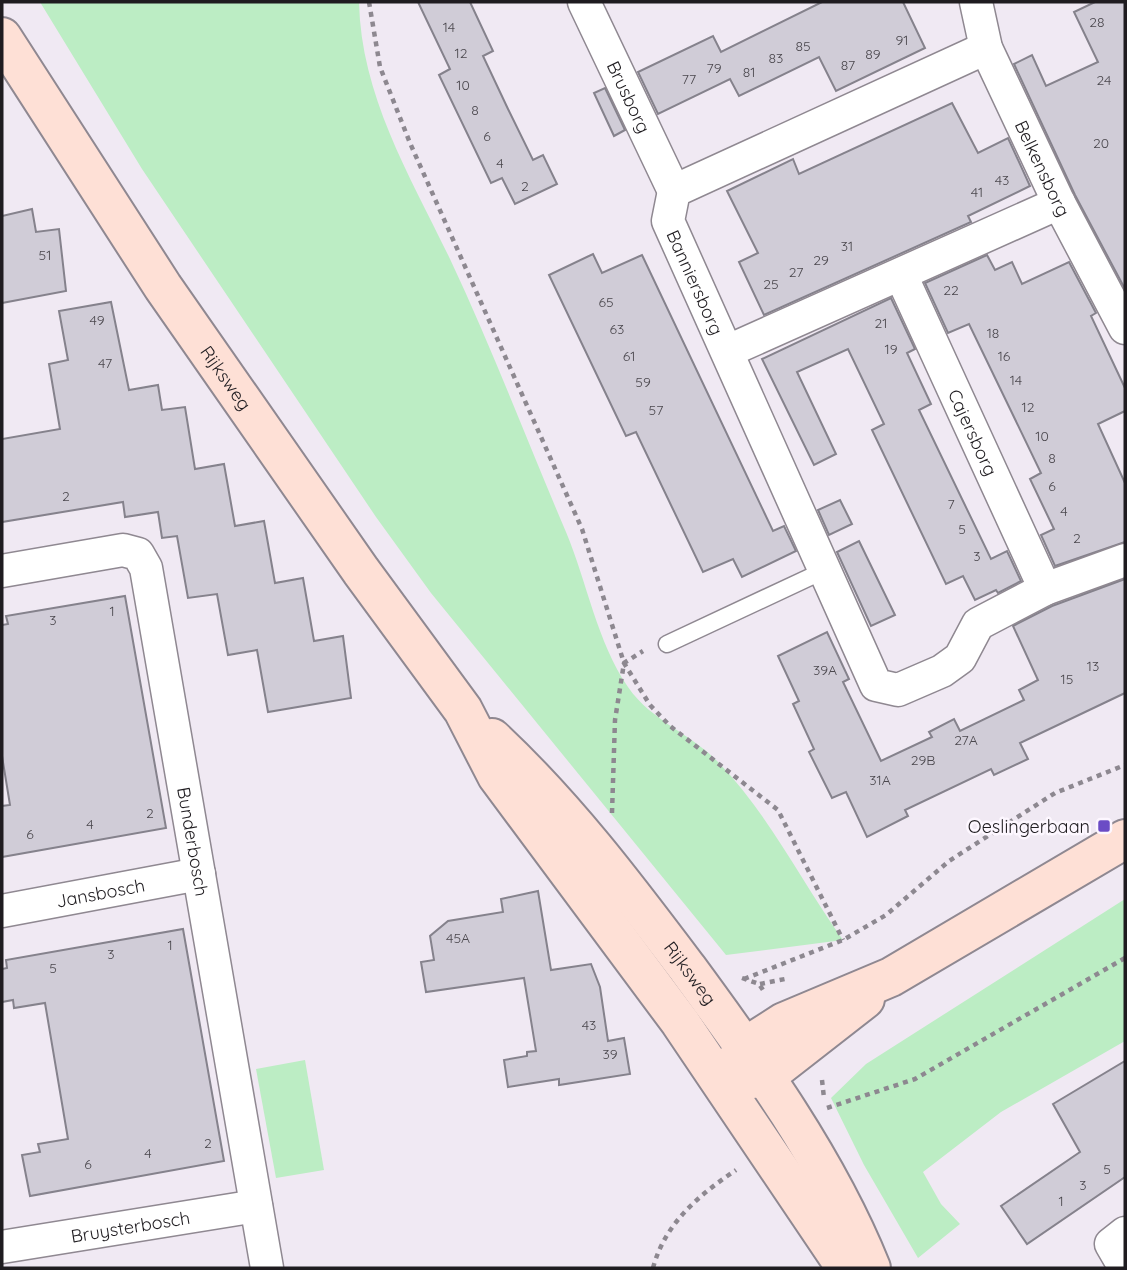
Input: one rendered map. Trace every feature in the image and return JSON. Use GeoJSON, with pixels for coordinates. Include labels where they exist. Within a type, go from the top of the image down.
{"type":"FeatureCollection","features":[{"type":"Feature","properties":{"kind":"main road","name":"Rijksweg"},"geometry":{"type":"LineString","coordinates":[[5,49],[163,287],[361,571],[463,710],[497,776],[652,984],[846,1268]]}},
{"type":"Feature","properties":{"kind":"main road","name":"Rijksweg"},"geometry":{"type":"LineString","coordinates":[[463,710],[520,764],[601,853],[755,1062],[802,1134],[856,1232],[871,1268]]}},
{"type":"Feature","properties":{"kind":"main road"},"geometry":{"type":"LineString","coordinates":[[722,1084],[755,1062],[784,1022],[891,977],[1125,839]]}},
{"type":"Feature","properties":{"kind":"street","name":"Brusborg"},"geometry":{"type":"LineString","coordinates":[[584,2],[674,191]]}},
{"type":"Feature","properties":{"kind":"street","name":"Belkensborg"},"geometry":{"type":"LineString","coordinates":[[976,2],[986,48],[1059,203],[1125,328]]}},
{"type":"Feature","properties":{"kind":"street"},"geometry":{"type":"LineString","coordinates":[[674,191],[986,48]]}},
{"type":"Feature","properties":{"kind":"street","name":"Banniersborg"},"geometry":{"type":"LineString","coordinates":[[674,191],[668,221],[876,685],[898,690],[942,671],[960,658],[978,624],[1045,589],[1125,560]]}},
{"type":"Feature","properties":{"kind":"street"},"geometry":{"type":"LineString","coordinates":[[728,351],[1059,203]]}},
{"type":"Feature","properties":{"kind":"street","name":"Cajersborg"},"geometry":{"type":"LineString","coordinates":[[901,275],[1045,589]]}},
{"type":"Feature","properties":{"kind":"street","name":"Bunderbosch"},"geometry":{"type":"LineString","coordinates":[[2,571],[123,550],[138,554],[146,568],[268,1268]]}},
{"type":"Feature","properties":{"kind":"street","name":"Jansbosch"},"geometry":{"type":"LineString","coordinates":[[2,911],[199,874]]}},
{"type":"Feature","properties":{"kind":"street","name":"Bruysterbosch"},"geometry":{"type":"LineString","coordinates":[[2,1247],[256,1206]]}},
{"type":"Feature","properties":{"kind":"lane"},"geometry":{"type":"LineString","coordinates":[[667,644],[823,570]]}},
{"type":"Feature","properties":{"kind":"path"},"geometry":{"type":"LineString","coordinates":[[369,2],[380,67],[410,143],[582,529],[624,663],[650,705],[670,726],[778,810],[842,940]]}},
{"type":"Feature","properties":{"kind":"path"},"geometry":{"type":"LineString","coordinates":[[615,824],[612,815],[615,720],[624,663],[646,649],[667,644]]}},
{"type":"Feature","properties":{"kind":"path"},"geometry":{"type":"LineString","coordinates":[[744,979],[842,940],[886,915],[949,860],[1055,793],[1125,765]]}},
{"type":"Feature","properties":{"kind":"path"},"geometry":{"type":"LineString","coordinates":[[824,1108],[915,1079],[1125,958]]}},
{"type":"Feature","properties":{"kind":"path"},"geometry":{"type":"LineString","coordinates":[[653,1268],[669,1231],[683,1213],[699,1195],[740,1166]]}},
{"type":"Feature","properties":{"kind":"green space"},"geometry":{"type":"Polygon","coordinates":[[[40,2],[359,2],[368,70],[390,135],[495,360],[566,532],[600,631],[617,669],[637,699],[708,753],[737,783],[769,826],[843,940],[726,955],[431,593],[376,517],[142,169],[40,2]]]}},
{"type":"Feature","properties":{"kind":"green space"},"geometry":{"type":"Polygon","coordinates":[[[1125,899],[1125,1041],[1001,1112],[923,1172],[941,1204],[960,1224],[918,1258],[864,1165],[831,1098],[866,1064],[1125,899]]]}},
{"type":"Feature","properties":{"kind":"green space"},"geometry":{"type":"Polygon","coordinates":[[[305,1060],[324,1170],[276,1178],[256,1069],[305,1060]]]}},
{"type":"Feature","properties":{"kind":"building"},"geometry":{"type":"Polygon","coordinates":[[[418,2],[470,2],[493,51],[483,56],[508,109],[533,160],[543,155],[557,184],[515,204],[502,178],[491,183],[439,75],[450,69],[418,2]]]}},
{"type":"Feature","properties":{"kind":"building"},"geometry":{"type":"Polygon","coordinates":[[[822,2],[903,2],[925,48],[836,91],[819,57],[739,96],[730,79],[658,114],[638,72],[713,36],[721,52],[822,2]]]}},
{"type":"Feature","properties":{"kind":"building"},"geometry":{"type":"Polygon","coordinates":[[[1095,2],[1125,2],[1125,289],[1075,195],[1014,64],[1032,55],[1046,86],[1098,62],[1074,12],[1095,2]]]}},
{"type":"Feature","properties":{"kind":"building"},"geometry":{"type":"Polygon","coordinates":[[[605,88],[625,130],[614,136],[594,93],[605,88]]]}},
{"type":"Feature","properties":{"kind":"building"},"geometry":{"type":"Polygon","coordinates":[[[952,103],[978,153],[1008,138],[1030,186],[968,216],[971,222],[764,315],[739,262],[758,253],[727,191],[793,159],[799,174],[952,103]]]}},
{"type":"Feature","properties":{"kind":"building"},"geometry":{"type":"Polygon","coordinates":[[[32,209],[36,232],[59,229],[66,291],[2,303],[2,216],[32,209]]]}},
{"type":"Feature","properties":{"kind":"building"},"geometry":{"type":"Polygon","coordinates":[[[593,254],[602,273],[642,255],[773,531],[784,526],[796,551],[742,577],[733,559],[703,572],[636,432],[626,436],[549,275],[593,254]]]}},
{"type":"Feature","properties":{"kind":"building"},"geometry":{"type":"Polygon","coordinates":[[[987,255],[995,270],[1012,262],[1022,284],[1069,262],[1096,313],[1091,316],[1125,388],[1125,411],[1098,424],[1125,483],[1125,542],[1055,566],[1041,535],[1054,529],[1030,479],[1041,473],[969,324],[948,333],[925,283],[987,255]]]}},
{"type":"Feature","properties":{"kind":"building"},"geometry":{"type":"Polygon","coordinates":[[[891,298],[915,349],[907,353],[931,404],[919,410],[991,559],[1007,551],[1021,581],[998,593],[996,590],[975,600],[963,576],[946,584],[872,430],[884,424],[848,349],[797,372],[836,454],[814,465],[762,359],[891,298]]]}},
{"type":"Feature","properties":{"kind":"building"},"geometry":{"type":"Polygon","coordinates":[[[111,302],[129,390],[158,385],[162,410],[185,407],[195,469],[224,464],[235,526],[264,521],[275,583],[303,578],[314,641],[343,636],[351,698],[268,712],[257,650],[228,655],[217,594],[188,598],[177,536],[162,538],[158,512],[125,517],[123,502],[2,522],[2,439],[60,429],[49,364],[68,360],[59,311],[111,302]]]}},
{"type":"Feature","properties":{"kind":"building"},"geometry":{"type":"Polygon","coordinates":[[[840,500],[852,524],[829,535],[818,510],[840,500]]]}},
{"type":"Feature","properties":{"kind":"building"},"geometry":{"type":"Polygon","coordinates":[[[859,541],[895,615],[871,626],[837,552],[859,541]]]}},
{"type":"Feature","properties":{"kind":"building"},"geometry":{"type":"Polygon","coordinates":[[[1125,579],[1125,693],[1020,743],[1028,759],[994,775],[991,769],[905,810],[908,816],[867,837],[846,792],[832,798],[809,752],[814,749],[793,704],[799,701],[778,656],[827,632],[849,679],[843,682],[881,761],[932,737],[929,732],[954,719],[960,731],[1024,700],[1019,690],[1038,680],[1013,626],[1052,606],[1125,579]]]}},
{"type":"Feature","properties":{"kind":"building"},"geometry":{"type":"Polygon","coordinates":[[[125,596],[166,828],[2,857],[2,806],[10,805],[2,756],[2,625],[8,624],[6,616],[125,596]]]}},
{"type":"Feature","properties":{"kind":"building"},"geometry":{"type":"Polygon","coordinates":[[[538,891],[551,970],[591,964],[600,987],[608,1041],[624,1038],[630,1074],[559,1085],[559,1079],[508,1087],[504,1060],[527,1056],[527,1052],[536,1051],[524,978],[426,992],[421,962],[434,960],[430,936],[448,921],[503,912],[501,899],[538,891]]]}},
{"type":"Feature","properties":{"kind":"building"},"geometry":{"type":"Polygon","coordinates":[[[183,929],[224,1161],[30,1196],[22,1155],[40,1152],[38,1144],[68,1139],[45,1003],[14,1008],[13,1000],[2,1002],[2,969],[7,968],[6,960],[183,929]]]}},
{"type":"Feature","properties":{"kind":"building"},"geometry":{"type":"Polygon","coordinates":[[[1125,1061],[1125,1177],[1027,1244],[1001,1206],[1080,1152],[1053,1104],[1125,1061]]]}},
{"type":"Feature","properties":{"kind":"place","name":"Oeslingerbaan"},"geometry":{"type":"Point","coordinates":[1104,826]}}]}
